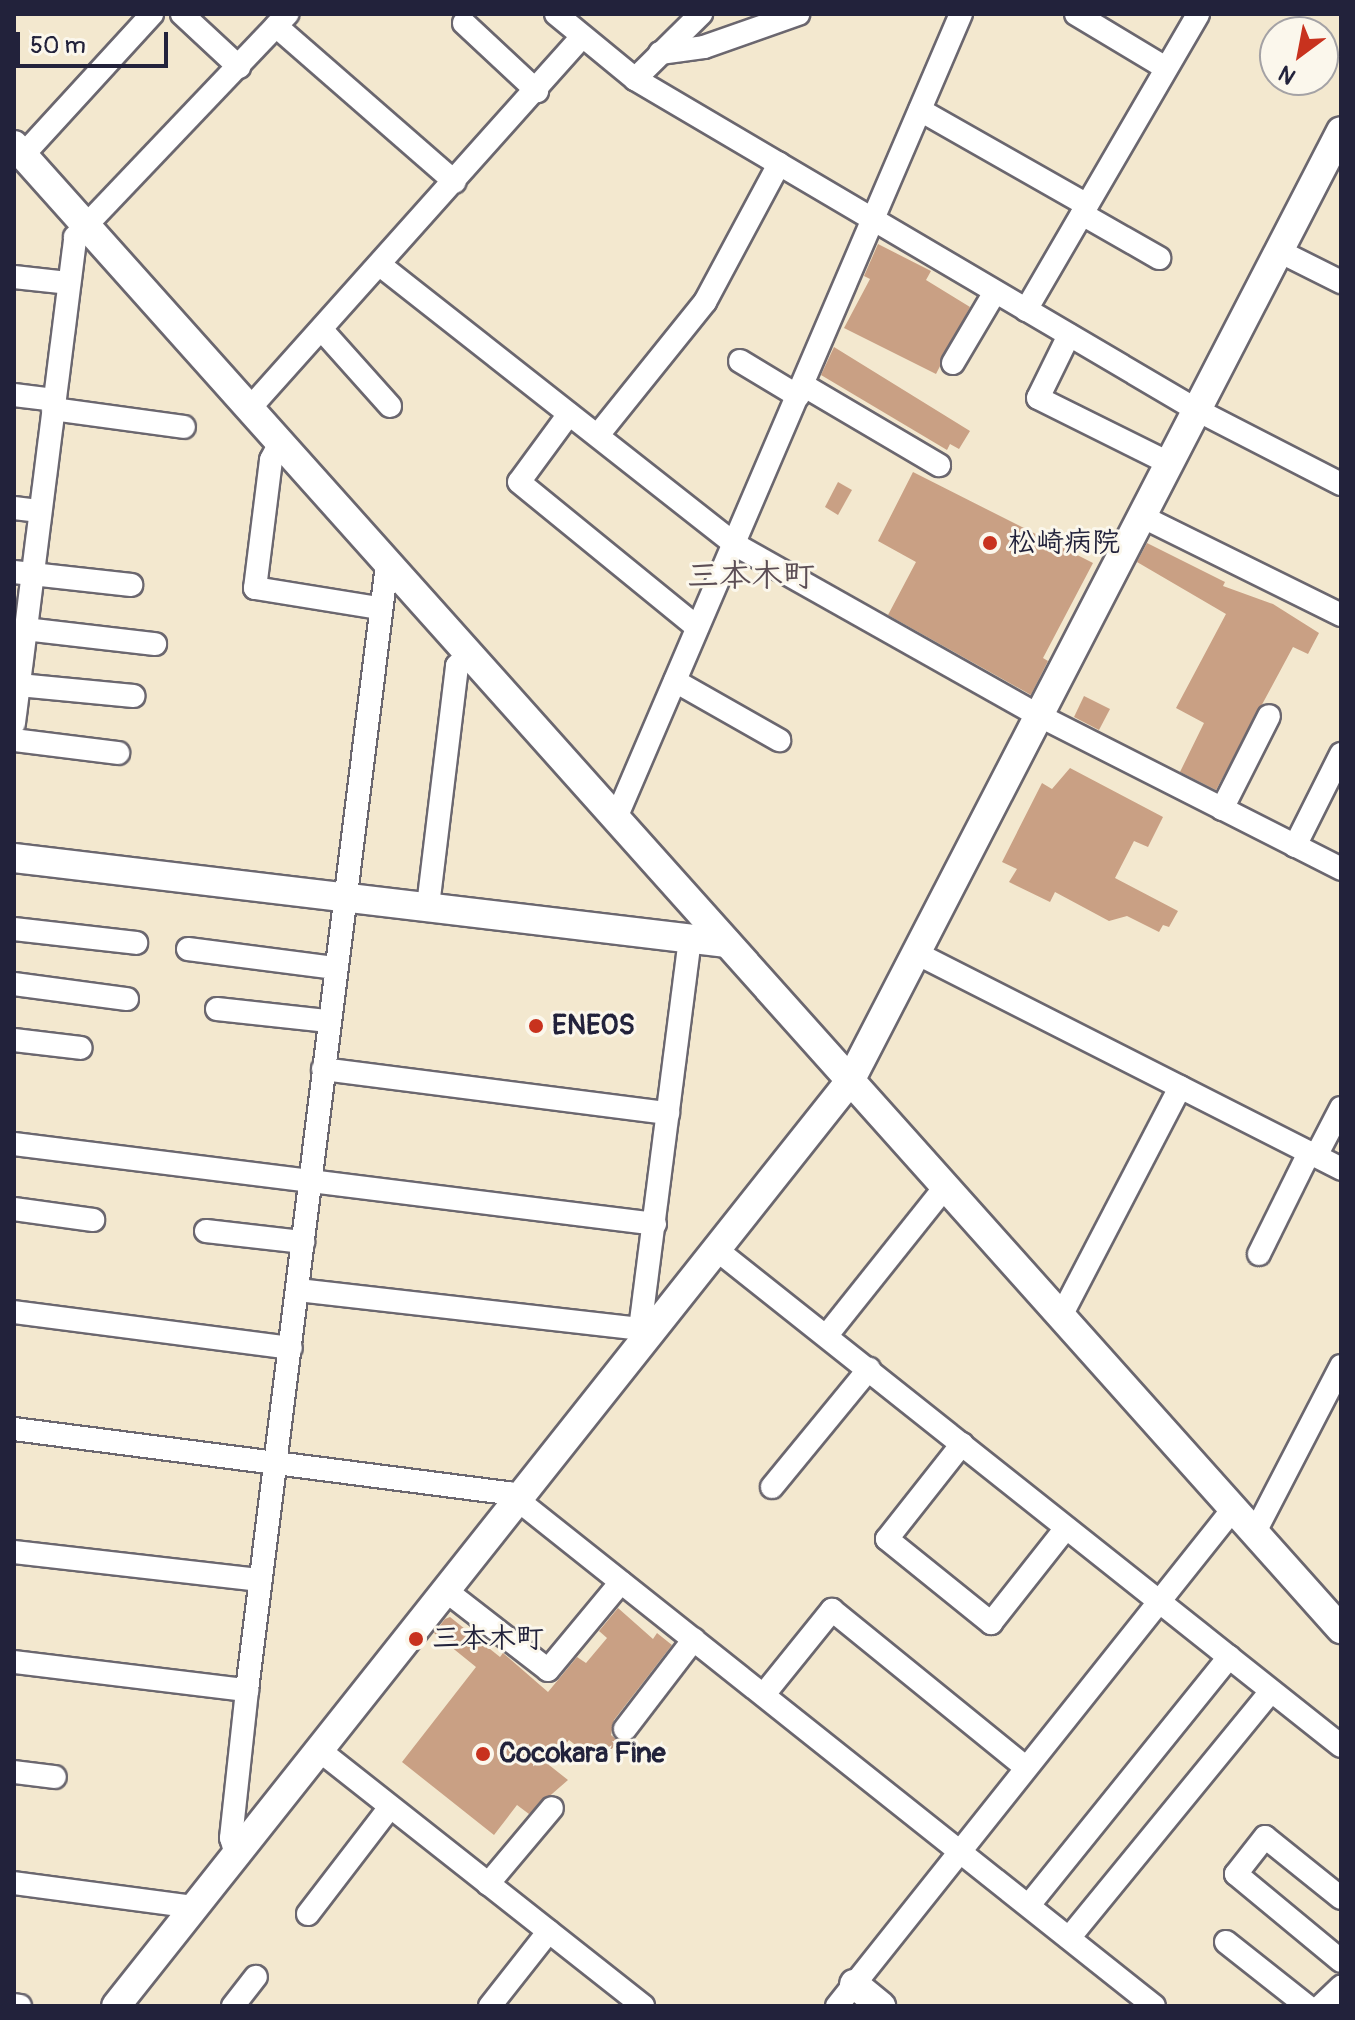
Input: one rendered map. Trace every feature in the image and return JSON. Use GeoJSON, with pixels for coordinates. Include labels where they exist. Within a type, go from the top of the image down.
{"type":"FeatureCollection","features":[{"type":"Feature","properties":{"kind":"street"},"geometry":{"type":"LineString","coordinates":[[152,14],[19,150],[1341,1629]]}},
{"type":"Feature","properties":{"kind":"street"},"geometry":{"type":"LineString","coordinates":[[182,14],[239,67]]}},
{"type":"Feature","properties":{"kind":"street"},"geometry":{"type":"LineString","coordinates":[[556,14],[635,79],[1195,409],[1341,484]]}},
{"type":"Feature","properties":{"kind":"street"},"geometry":{"type":"LineString","coordinates":[[635,79],[701,14]]}},
{"type":"Feature","properties":{"kind":"street"},"geometry":{"type":"LineString","coordinates":[[660,53],[704,47],[798,14]]}},
{"type":"Feature","properties":{"kind":"street"},"geometry":{"type":"LineString","coordinates":[[616,818],[697,627],[736,545],[961,14]]}},
{"type":"Feature","properties":{"kind":"street"},"geometry":{"type":"LineString","coordinates":[[1076,14],[1166,68]]}},
{"type":"Feature","properties":{"kind":"street"},"geometry":{"type":"LineString","coordinates":[[1026,310],[1198,14]]}},
{"type":"Feature","properties":{"kind":"street"},"geometry":{"type":"LineString","coordinates":[[14,723],[25,629],[23,573],[40,511],[75,237],[281,20],[455,182]]}},
{"type":"Feature","properties":{"kind":"street"},"geometry":{"type":"LineString","coordinates":[[464,23],[537,91]]}},
{"type":"Feature","properties":{"kind":"street"},"geometry":{"type":"LineString","coordinates":[[250,408],[537,91],[582,37]]}},
{"type":"Feature","properties":{"kind":"street"},"geometry":{"type":"LineString","coordinates":[[920,110],[1159,258]]}},
{"type":"Feature","properties":{"kind":"street"},"geometry":{"type":"LineString","coordinates":[[116,2006],[519,1499],[644,1333],[717,1250],[850,1081],[1036,714],[1341,131]]}},
{"type":"Feature","properties":{"kind":"street"},"geometry":{"type":"LineString","coordinates":[[598,435],[705,302],[779,164]]}},
{"type":"Feature","properties":{"kind":"street"},"geometry":{"type":"LineString","coordinates":[[1277,250],[1341,282]]}},
{"type":"Feature","properties":{"kind":"street"},"geometry":{"type":"LineString","coordinates":[[380,265],[736,545],[1036,714],[1341,869]]}},
{"type":"Feature","properties":{"kind":"street"},"geometry":{"type":"LineString","coordinates":[[14,277],[68,283]]}},
{"type":"Feature","properties":{"kind":"street"},"geometry":{"type":"LineString","coordinates":[[953,363],[995,292]]}},
{"type":"Feature","properties":{"kind":"street"},"geometry":{"type":"LineString","coordinates":[[322,330],[390,406]]}},
{"type":"Feature","properties":{"kind":"street"},"geometry":{"type":"LineString","coordinates":[[1069,335],[1038,398],[1167,462]]}},
{"type":"Feature","properties":{"kind":"street"},"geometry":{"type":"LineString","coordinates":[[740,361],[939,465]]}},
{"type":"Feature","properties":{"kind":"street"},"geometry":{"type":"LineString","coordinates":[[14,395],[184,427]]}},
{"type":"Feature","properties":{"kind":"street"},"geometry":{"type":"LineString","coordinates":[[569,414],[519,482],[697,627]]}},
{"type":"Feature","properties":{"kind":"street"},"geometry":{"type":"LineString","coordinates":[[280,443],[271,460],[255,588],[378,608]]}},
{"type":"Feature","properties":{"kind":"street"},"geometry":{"type":"LineString","coordinates":[[14,508],[40,511]]}},
{"type":"Feature","properties":{"kind":"street"},"geometry":{"type":"LineString","coordinates":[[1141,516],[1341,615]]}},
{"type":"Feature","properties":{"kind":"street"},"geometry":{"type":"LineString","coordinates":[[236,1854],[231,1838],[247,1690],[291,1348],[378,608],[387,564]]}},
{"type":"Feature","properties":{"kind":"street"},"geometry":{"type":"LineString","coordinates":[[23,573],[131,585]]}},
{"type":"Feature","properties":{"kind":"street"},"geometry":{"type":"LineString","coordinates":[[25,629],[155,644]]}},
{"type":"Feature","properties":{"kind":"street"},"geometry":{"type":"LineString","coordinates":[[428,906],[457,666],[468,654]]}},
{"type":"Feature","properties":{"kind":"street"},"geometry":{"type":"LineString","coordinates":[[675,681],[779,740]]}},
{"type":"Feature","properties":{"kind":"street"},"geometry":{"type":"LineString","coordinates":[[19,685],[133,696]]}},
{"type":"Feature","properties":{"kind":"street"},"geometry":{"type":"LineString","coordinates":[[1222,809],[1269,716]]}},
{"type":"Feature","properties":{"kind":"street"},"geometry":{"type":"LineString","coordinates":[[14,740],[118,753]]}},
{"type":"Feature","properties":{"kind":"street"},"geometry":{"type":"LineString","coordinates":[[1295,846],[1341,754]]}},
{"type":"Feature","properties":{"kind":"street"},"geometry":{"type":"LineString","coordinates":[[14,858],[727,943]]}},
{"type":"Feature","properties":{"kind":"street"},"geometry":{"type":"LineString","coordinates":[[14,929],[136,943]]}},
{"type":"Feature","properties":{"kind":"street"},"geometry":{"type":"LineString","coordinates":[[644,1333],[690,939]]}},
{"type":"Feature","properties":{"kind":"street"},"geometry":{"type":"LineString","coordinates":[[188,949],[334,968]]}},
{"type":"Feature","properties":{"kind":"street"},"geometry":{"type":"LineString","coordinates":[[914,952],[1341,1169]]}},
{"type":"Feature","properties":{"kind":"street"},"geometry":{"type":"LineString","coordinates":[[14,984],[127,999]]}},
{"type":"Feature","properties":{"kind":"street"},"geometry":{"type":"LineString","coordinates":[[217,1009],[328,1021]]}},
{"type":"Feature","properties":{"kind":"street"},"geometry":{"type":"LineString","coordinates":[[14,1040],[81,1048]]}},
{"type":"Feature","properties":{"kind":"street"},"geometry":{"type":"LineString","coordinates":[[323,1069],[668,1113]]}},
{"type":"Feature","properties":{"kind":"street"},"geometry":{"type":"LineString","coordinates":[[1061,1316],[1180,1087]]}},
{"type":"Feature","properties":{"kind":"street"},"geometry":{"type":"LineString","coordinates":[[1259,1254],[1312,1154],[1341,1108]]}},
{"type":"Feature","properties":{"kind":"street"},"geometry":{"type":"LineString","coordinates":[[14,1144],[655,1224]]}},
{"type":"Feature","properties":{"kind":"street"},"geometry":{"type":"LineString","coordinates":[[827,1335],[945,1187]]}},
{"type":"Feature","properties":{"kind":"street"},"geometry":{"type":"LineString","coordinates":[[14,1209],[93,1220]]}},
{"type":"Feature","properties":{"kind":"street"},"geometry":{"type":"LineString","coordinates":[[206,1231],[303,1242]]}},
{"type":"Feature","properties":{"kind":"street"},"geometry":{"type":"LineString","coordinates":[[717,1250],[1341,1746]]}},
{"type":"Feature","properties":{"kind":"street"},"geometry":{"type":"LineString","coordinates":[[298,1290],[644,1333]]}},
{"type":"Feature","properties":{"kind":"street"},"geometry":{"type":"LineString","coordinates":[[14,1312],[291,1348]]}},
{"type":"Feature","properties":{"kind":"street"},"geometry":{"type":"LineString","coordinates":[[1255,1532],[1341,1366]]}},
{"type":"Feature","properties":{"kind":"street"},"geometry":{"type":"LineString","coordinates":[[772,1487],[869,1369]]}},
{"type":"Feature","properties":{"kind":"street"},"geometry":{"type":"LineString","coordinates":[[14,1429],[509,1493],[765,1693],[1154,2006]]}},
{"type":"Feature","properties":{"kind":"street"},"geometry":{"type":"LineString","coordinates":[[962,1444],[887,1539],[991,1623],[1066,1528]]}},
{"type":"Feature","properties":{"kind":"street"},"geometry":{"type":"LineString","coordinates":[[881,2006],[846,1995],[1024,1766],[1233,1509]]}},
{"type":"Feature","properties":{"kind":"street"},"geometry":{"type":"LineString","coordinates":[[14,1552],[260,1580]]}},
{"type":"Feature","properties":{"kind":"street"},"geometry":{"type":"LineString","coordinates":[[445,1590],[548,1670],[621,1582]]}},
{"type":"Feature","properties":{"kind":"street"},"geometry":{"type":"LineString","coordinates":[[765,1693],[832,1610],[1024,1766]]}},
{"type":"Feature","properties":{"kind":"street"},"geometry":{"type":"LineString","coordinates":[[625,1729],[694,1639]]}},
{"type":"Feature","properties":{"kind":"street"},"geometry":{"type":"LineString","coordinates":[[1029,1905],[1229,1657]]}},
{"type":"Feature","properties":{"kind":"street"},"geometry":{"type":"LineString","coordinates":[[14,1662],[247,1690]]}},
{"type":"Feature","properties":{"kind":"street"},"geometry":{"type":"LineString","coordinates":[[1069,1938],[1271,1691]]}},
{"type":"Feature","properties":{"kind":"street"},"geometry":{"type":"LineString","coordinates":[[319,1750],[643,2006]]}},
{"type":"Feature","properties":{"kind":"street"},"geometry":{"type":"LineString","coordinates":[[14,1772],[55,1777]]}},
{"type":"Feature","properties":{"kind":"street"},"geometry":{"type":"LineString","coordinates":[[308,1914],[390,1807]]}},
{"type":"Feature","properties":{"kind":"street"},"geometry":{"type":"LineString","coordinates":[[488,1884],[552,1808]]}},
{"type":"Feature","properties":{"kind":"street"},"geometry":{"type":"LineString","coordinates":[[1341,1898],[1265,1837],[1236,1874],[1341,1961]]}},
{"type":"Feature","properties":{"kind":"street"},"geometry":{"type":"LineString","coordinates":[[14,1883],[193,1907]]}},
{"type":"Feature","properties":{"kind":"street"},"geometry":{"type":"LineString","coordinates":[[490,2006],[549,1931]]}},
{"type":"Feature","properties":{"kind":"street"},"geometry":{"type":"LineString","coordinates":[[1226,1942],[1307,2006]]}},
{"type":"Feature","properties":{"kind":"street"},"geometry":{"type":"LineString","coordinates":[[233,2006],[256,1977]]}},
{"type":"Feature","properties":{"kind":"street"},"geometry":{"type":"LineString","coordinates":[[1321,2006],[1341,1987]]}},
{"type":"Feature","properties":{"kind":"building"},"geometry":{"type":"Polygon","coordinates":[[[878,244],[931,271],[926,280],[970,307],[936,374],[844,328],[870,279],[864,276],[878,244]]]}},
{"type":"Feature","properties":{"kind":"building"},"geometry":{"type":"Polygon","coordinates":[[[834,347],[970,431],[959,449],[950,444],[947,450],[821,375],[834,347]]]}},
{"type":"Feature","properties":{"kind":"building"},"geometry":{"type":"Polygon","coordinates":[[[913,472],[1093,563],[1043,658],[1048,661],[1031,695],[888,615],[916,562],[878,541],[913,472]]]}},
{"type":"Feature","properties":{"kind":"building"},"geometry":{"type":"Polygon","coordinates":[[[838,482],[852,490],[838,515],[825,507],[838,482]]]}},
{"type":"Feature","properties":{"kind":"building"},"geometry":{"type":"Polygon","coordinates":[[[1147,543],[1225,582],[1223,586],[1273,604],[1319,633],[1308,654],[1293,647],[1216,790],[1180,772],[1204,723],[1176,708],[1226,614],[1137,562],[1147,543]]]}},
{"type":"Feature","properties":{"kind":"building"},"geometry":{"type":"Polygon","coordinates":[[[1084,696],[1110,709],[1099,730],[1074,717],[1084,696]]]}},
{"type":"Feature","properties":{"kind":"building"},"geometry":{"type":"Polygon","coordinates":[[[1070,768],[1163,817],[1148,847],[1134,841],[1115,878],[1178,911],[1169,927],[1163,925],[1159,932],[1127,916],[1109,921],[1055,892],[1050,902],[1009,882],[1017,869],[1002,862],[1042,783],[1052,789],[1070,768]]]}},
{"type":"Feature","properties":{"kind":"building"},"geometry":{"type":"Polygon","coordinates":[[[618,1608],[653,1639],[657,1633],[672,1645],[614,1720],[611,1735],[618,1741],[600,1764],[569,1740],[549,1765],[568,1780],[529,1814],[517,1805],[494,1835],[402,1762],[476,1667],[434,1633],[445,1619],[450,1617],[500,1657],[503,1653],[548,1692],[577,1657],[586,1663],[607,1638],[599,1631],[618,1608]]]}},
{"type":"Feature","properties":{"kind":"place","name":"松崎病院"},"geometry":{"type":"Point","coordinates":[990,543]}},
{"type":"Feature","properties":{"kind":"place","name":"ENEOS"},"geometry":{"type":"Point","coordinates":[536,1026]}},
{"type":"Feature","properties":{"kind":"place","name":"三本木町"},"geometry":{"type":"Point","coordinates":[416,1639]}},
{"type":"Feature","properties":{"kind":"place","name":"Cocokara Fine"},"geometry":{"type":"Point","coordinates":[483,1754]}},
{"type":"Feature","properties":{"kind":"district","name":"三本木町"},"geometry":{"type":"Point","coordinates":[751,576]}}]}
